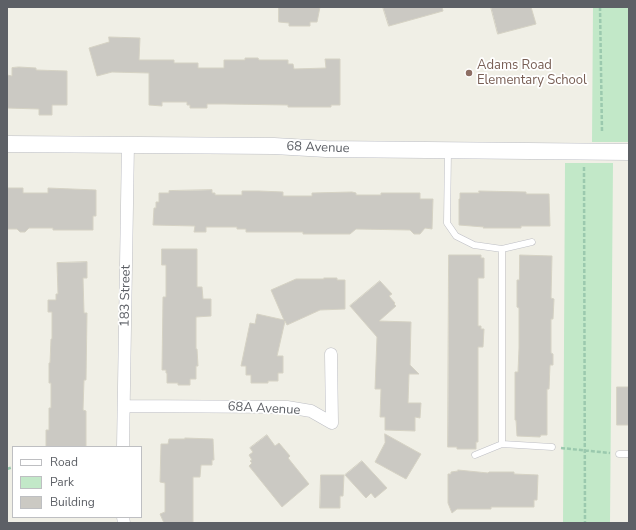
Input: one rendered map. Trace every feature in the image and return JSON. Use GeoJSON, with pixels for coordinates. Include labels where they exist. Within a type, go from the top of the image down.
{"type":"FeatureCollection","features":[{"type":"Feature","properties":{"kind":"street","name":"68 Avenue"},"geometry":{"type":"LineString","coordinates":[[7,144],[128,144],[274,146],[326,149],[629,152]]}},
{"type":"Feature","properties":{"kind":"street","name":"183 Street"},"geometry":{"type":"LineString","coordinates":[[123,446],[128,144]]}},
{"type":"Feature","properties":{"kind":"street","name":"68A Avenue"},"geometry":{"type":"LineString","coordinates":[[124,406],[287,407],[311,411],[332,423],[331,354]]}},
{"type":"Feature","properties":{"kind":"lane"},"geometry":{"type":"LineString","coordinates":[[448,150],[447,223],[456,236],[474,245],[502,249],[532,242]]}},
{"type":"Feature","properties":{"kind":"lane"},"geometry":{"type":"LineString","coordinates":[[502,249],[502,444]]}},
{"type":"Feature","properties":{"kind":"lane"},"geometry":{"type":"LineString","coordinates":[[475,455],[502,444],[552,447]]}},
{"type":"Feature","properties":{"kind":"lane"},"geometry":{"type":"LineString","coordinates":[[619,454],[629,454]]}},
{"type":"Feature","properties":{"kind":"path"},"geometry":{"type":"LineString","coordinates":[[600,7],[602,132]]}},
{"type":"Feature","properties":{"kind":"path"},"geometry":{"type":"LineString","coordinates":[[584,164],[586,450],[585,523]]}},
{"type":"Feature","properties":{"kind":"path"},"geometry":{"type":"LineString","coordinates":[[552,447],[619,454]]}},
{"type":"Feature","properties":{"kind":"green space"},"geometry":{"type":"Polygon","coordinates":[[[593,7],[629,7],[629,142],[592,142],[593,7]]]}},
{"type":"Feature","properties":{"kind":"green space"},"geometry":{"type":"Polygon","coordinates":[[[565,163],[613,163],[610,523],[563,523],[565,163]]]}},
{"type":"Feature","properties":{"kind":"building"},"geometry":{"type":"Polygon","coordinates":[[[279,7],[320,7],[317,22],[310,22],[310,26],[289,26],[289,23],[279,22],[279,7]]]}},
{"type":"Feature","properties":{"kind":"building"},"geometry":{"type":"Polygon","coordinates":[[[383,7],[442,7],[443,11],[389,26],[383,7]]]}},
{"type":"Feature","properties":{"kind":"building"},"geometry":{"type":"Polygon","coordinates":[[[491,7],[531,7],[536,24],[498,34],[491,7]]]}},
{"type":"Feature","properties":{"kind":"building"},"geometry":{"type":"Polygon","coordinates":[[[109,37],[140,38],[139,60],[174,60],[174,63],[198,63],[198,68],[224,68],[224,60],[245,60],[245,58],[258,58],[259,60],[288,60],[288,64],[293,64],[294,69],[326,68],[325,59],[340,59],[340,105],[331,105],[331,107],[288,107],[288,105],[207,104],[207,108],[190,108],[190,105],[187,105],[187,102],[162,102],[162,106],[149,105],[149,73],[112,72],[97,76],[89,48],[109,42],[109,37]]]}},
{"type":"Feature","properties":{"kind":"building"},"geometry":{"type":"Polygon","coordinates":[[[12,68],[36,68],[36,70],[67,71],[67,105],[52,105],[52,115],[39,115],[39,109],[7,108],[7,75],[12,76],[12,68]]]}},
{"type":"Feature","properties":{"kind":"building"},"geometry":{"type":"Polygon","coordinates":[[[7,188],[23,188],[23,193],[48,193],[48,188],[96,190],[96,216],[93,216],[93,230],[53,230],[53,228],[29,228],[25,232],[20,232],[17,229],[7,229],[7,188]]]}},
{"type":"Feature","properties":{"kind":"building"},"geometry":{"type":"Polygon","coordinates":[[[212,190],[212,193],[215,193],[215,195],[242,195],[242,191],[259,191],[283,192],[283,196],[312,196],[312,193],[352,192],[356,193],[356,195],[381,195],[381,193],[420,193],[420,199],[433,199],[432,229],[425,228],[420,234],[414,234],[410,230],[356,229],[350,234],[303,234],[303,232],[246,232],[246,229],[237,229],[237,227],[206,227],[206,232],[194,232],[195,226],[153,225],[154,208],[156,208],[156,202],[159,202],[159,193],[169,193],[169,191],[212,190]]]}},
{"type":"Feature","properties":{"kind":"building"},"geometry":{"type":"Polygon","coordinates":[[[479,191],[549,194],[550,226],[483,228],[484,227],[459,225],[460,193],[479,193],[479,191]]]}},
{"type":"Feature","properties":{"kind":"building"},"geometry":{"type":"Polygon","coordinates":[[[162,249],[197,249],[197,287],[202,287],[203,299],[211,299],[211,316],[196,317],[196,349],[198,366],[196,366],[196,379],[190,379],[190,385],[167,383],[166,370],[162,370],[163,297],[166,297],[166,265],[162,265],[162,249]]]}},
{"type":"Feature","properties":{"kind":"building"},"geometry":{"type":"Polygon","coordinates":[[[449,255],[481,255],[481,258],[484,258],[484,278],[478,278],[478,326],[481,326],[481,329],[484,329],[483,347],[478,347],[478,442],[476,442],[476,449],[457,449],[457,447],[448,447],[449,255]]]}},
{"type":"Feature","properties":{"kind":"building"},"geometry":{"type":"Polygon","coordinates":[[[520,255],[552,256],[551,298],[554,299],[553,319],[551,319],[551,353],[553,354],[553,365],[550,365],[549,389],[547,389],[547,435],[541,435],[540,437],[517,436],[515,420],[515,372],[518,372],[519,348],[517,280],[519,280],[520,255]]]}},
{"type":"Feature","properties":{"kind":"building"},"geometry":{"type":"Polygon","coordinates":[[[87,262],[87,278],[83,278],[84,313],[87,313],[86,380],[84,380],[83,410],[86,411],[86,446],[46,446],[46,430],[49,430],[49,408],[51,408],[49,363],[52,339],[52,312],[48,312],[48,300],[56,300],[56,294],[58,294],[57,263],[87,262]]]}},
{"type":"Feature","properties":{"kind":"building"},"geometry":{"type":"Polygon","coordinates":[[[337,278],[337,280],[345,280],[345,309],[320,310],[287,325],[285,321],[277,356],[283,356],[283,373],[278,373],[278,381],[268,381],[268,383],[251,383],[251,375],[246,375],[246,366],[241,366],[250,323],[255,324],[257,314],[284,320],[271,290],[296,279],[337,278]]]}},
{"type":"Feature","properties":{"kind":"building"},"geometry":{"type":"Polygon","coordinates":[[[380,281],[392,294],[389,296],[396,306],[379,321],[411,322],[410,365],[419,374],[409,374],[408,403],[421,403],[420,418],[415,417],[415,431],[385,430],[385,417],[380,417],[381,389],[375,389],[377,337],[350,306],[380,281]]]}},
{"type":"Feature","properties":{"kind":"building"},"geometry":{"type":"Polygon","coordinates":[[[617,387],[629,387],[629,425],[617,425],[617,387]]]}},
{"type":"Feature","properties":{"kind":"building"},"geometry":{"type":"Polygon","coordinates":[[[385,434],[421,454],[406,479],[375,462],[385,443],[385,434]]]}},
{"type":"Feature","properties":{"kind":"building"},"geometry":{"type":"Polygon","coordinates":[[[267,435],[275,446],[279,443],[290,456],[288,458],[309,484],[282,507],[249,466],[252,463],[250,461],[252,460],[249,455],[253,452],[250,448],[267,435]]]}},
{"type":"Feature","properties":{"kind":"building"},"geometry":{"type":"Polygon","coordinates":[[[169,439],[213,439],[214,460],[212,460],[212,465],[201,465],[200,477],[193,477],[193,523],[164,523],[160,514],[165,512],[165,483],[160,482],[161,444],[168,444],[169,439]]]}},
{"type":"Feature","properties":{"kind":"building"},"geometry":{"type":"Polygon","coordinates":[[[362,461],[387,488],[375,498],[371,493],[366,498],[345,475],[362,461]]]}},
{"type":"Feature","properties":{"kind":"building"},"geometry":{"type":"Polygon","coordinates":[[[458,470],[488,473],[514,472],[514,474],[538,475],[537,500],[534,500],[534,507],[457,509],[452,513],[448,503],[448,474],[458,470]]]}},
{"type":"Feature","properties":{"kind":"building"},"geometry":{"type":"Polygon","coordinates":[[[321,475],[344,475],[343,496],[340,496],[340,508],[320,508],[321,475]]]}},
{"type":"Feature","properties":{"kind":"place","name":"Adams Road Elementary School"},"geometry":{"type":"Point","coordinates":[469,73]}}]}
